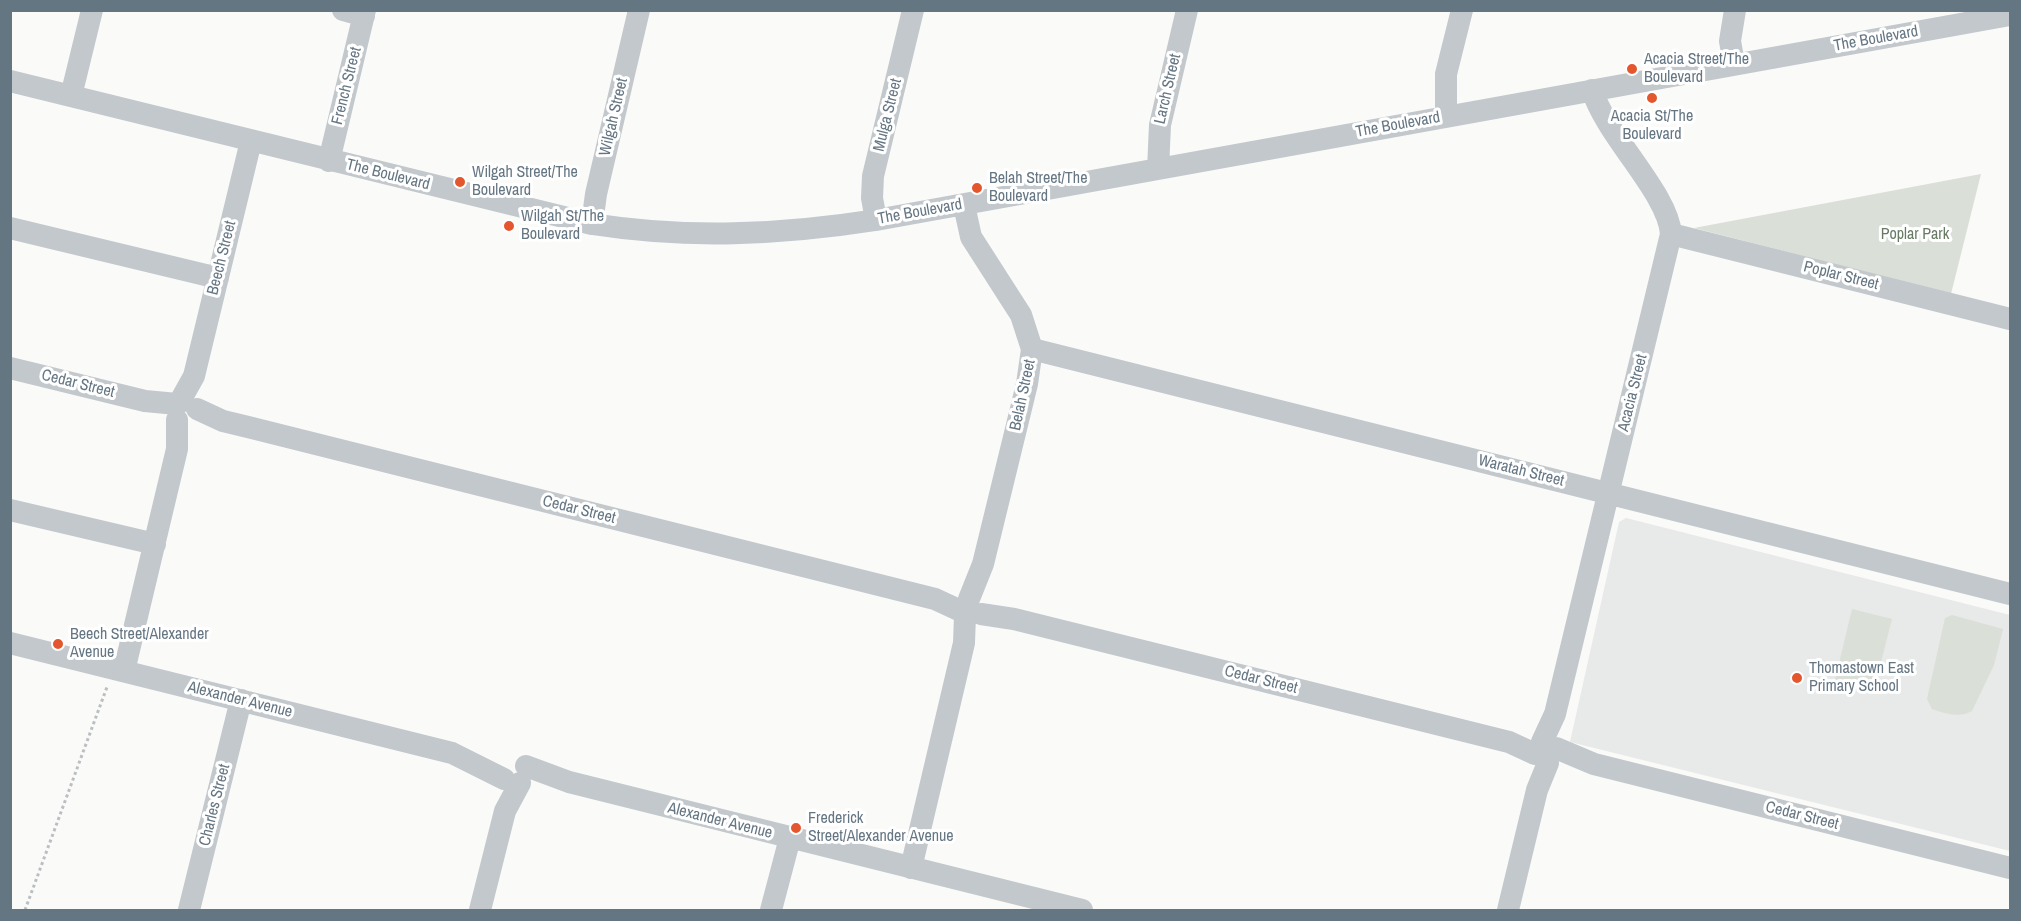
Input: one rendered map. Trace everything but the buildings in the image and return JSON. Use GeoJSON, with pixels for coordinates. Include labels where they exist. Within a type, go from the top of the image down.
{"type":"FeatureCollection","features":[{"type":"Feature","properties":{"kind":"street"},"geometry":{"type":"LineString","coordinates":[[71,96],[92,10]]}},
{"type":"Feature","properties":{"kind":"street","name":"Wilgah Street"},"geometry":{"type":"LineString","coordinates":[[592,224],[596,194],[639,10]]}},
{"type":"Feature","properties":{"kind":"street","name":"Mulga Street"},"geometry":{"type":"LineString","coordinates":[[876,220],[872,198],[873,176],[913,10]]}},
{"type":"Feature","properties":{"kind":"street","name":"Larch Street"},"geometry":{"type":"LineString","coordinates":[[1158,169],[1160,125],[1187,10]]}},
{"type":"Feature","properties":{"kind":"street"},"geometry":{"type":"LineString","coordinates":[[1446,116],[1446,74],[1462,10]]}},
{"type":"Feature","properties":{"kind":"street"},"geometry":{"type":"LineString","coordinates":[[1734,64],[1730,41],[1735,10]]}},
{"type":"Feature","properties":{"kind":"street","name":"French Street"},"geometry":{"type":"LineString","coordinates":[[329,161],[358,12]]}},
{"type":"Feature","properties":{"kind":"street","name":"The Boulevard"},"geometry":{"type":"LineString","coordinates":[[10,81],[592,224],[670,234],[736,235],[814,230],[964,205],[2010,15]]}},
{"type":"Feature","properties":{"kind":"street"},"geometry":{"type":"LineString","coordinates":[[1592,90],[1608,126],[1665,212],[1671,234]]}},
{"type":"Feature","properties":{"kind":"street","name":"Beech Street"},"geometry":{"type":"LineString","coordinates":[[119,670],[155,544],[251,141]]}},
{"type":"Feature","properties":{"kind":"street","name":"Belah Street"},"geometry":{"type":"LineString","coordinates":[[910,868],[1027,384],[1032,349],[1022,315],[970,237],[964,205]]}},
{"type":"Feature","properties":{"kind":"street"},"geometry":{"type":"LineString","coordinates":[[10,228],[218,278]]}},
{"type":"Feature","properties":{"kind":"street","name":"Poplar Street"},"geometry":{"type":"LineString","coordinates":[[1671,234],[2010,319]]}},
{"type":"Feature","properties":{"kind":"street","name":"Acacia Street"},"geometry":{"type":"LineString","coordinates":[[1508,910],[1671,234]]}},
{"type":"Feature","properties":{"kind":"street","name":"Waratah Street"},"geometry":{"type":"LineString","coordinates":[[1032,349],[2010,594]]}},
{"type":"Feature","properties":{"kind":"street","name":"Cedar Street"},"geometry":{"type":"LineString","coordinates":[[10,368],[2010,868]]}},
{"type":"Feature","properties":{"kind":"street"},"geometry":{"type":"LineString","coordinates":[[10,510],[155,544]]}},
{"type":"Feature","properties":{"kind":"street","name":"Alexander Avenue"},"geometry":{"type":"LineString","coordinates":[[10,643],[241,700],[470,760],[514,775],[569,782],[1069,909]]}},
{"type":"Feature","properties":{"kind":"street","name":"Charles Street"},"geometry":{"type":"LineString","coordinates":[[189,910],[241,700]]}},
{"type":"Feature","properties":{"kind":"street"},"geometry":{"type":"LineString","coordinates":[[480,910],[514,775]]}},
{"type":"Feature","properties":{"kind":"street"},"geometry":{"type":"LineString","coordinates":[[771,910],[790,838]]}},
{"type":"Feature","properties":{"kind":"path"},"geometry":{"type":"LineString","coordinates":[[25,910],[119,670]]}},
{"type":"Feature","properties":{"kind":"shaded area","name":"Thomastown East Primary School"},"geometry":{"type":"Polygon","coordinates":[[[1626,518],[2010,615],[2010,851],[1570,742],[1619,522],[1626,518]]]}},
{"type":"Feature","properties":{"kind":"green space","name":"Poplar Park"},"geometry":{"type":"Polygon","coordinates":[[[1981,174],[1951,294],[1694,228],[1981,174]]]}},
{"type":"Feature","properties":{"kind":"green space"},"geometry":{"type":"Polygon","coordinates":[[[1852,609],[1892,619],[1873,693],[1834,684],[1852,609]]]}},
{"type":"Feature","properties":{"kind":"green space"},"geometry":{"type":"Polygon","coordinates":[[[1952,615],[2003,629],[1994,665],[1972,711],[1957,715],[1932,709],[1927,699],[1945,618],[1952,615]]]}},
{"type":"Feature","properties":{"kind":"place","name":"Acacia Street/The Boulevard"},"geometry":{"type":"Point","coordinates":[1632,69]}},
{"type":"Feature","properties":{"kind":"place","name":"Acacia St/The Boulevard"},"geometry":{"type":"Point","coordinates":[1652,98]}},
{"type":"Feature","properties":{"kind":"place","name":"Wilgah Street/The Boulevard"},"geometry":{"type":"Point","coordinates":[460,182]}},
{"type":"Feature","properties":{"kind":"place","name":"Belah Street/The Boulevard"},"geometry":{"type":"Point","coordinates":[977,188]}},
{"type":"Feature","properties":{"kind":"place","name":"Wilgah St/The Boulevard"},"geometry":{"type":"Point","coordinates":[509,226]}},
{"type":"Feature","properties":{"kind":"place","name":"Beech Street/Alexander Avenue"},"geometry":{"type":"Point","coordinates":[58,644]}},
{"type":"Feature","properties":{"kind":"place","name":"Thomastown East Primary School"},"geometry":{"type":"Point","coordinates":[1797,678]}},
{"type":"Feature","properties":{"kind":"place","name":"Frederick Street/Alexander Avenue"},"geometry":{"type":"Point","coordinates":[796,828]}}]}
